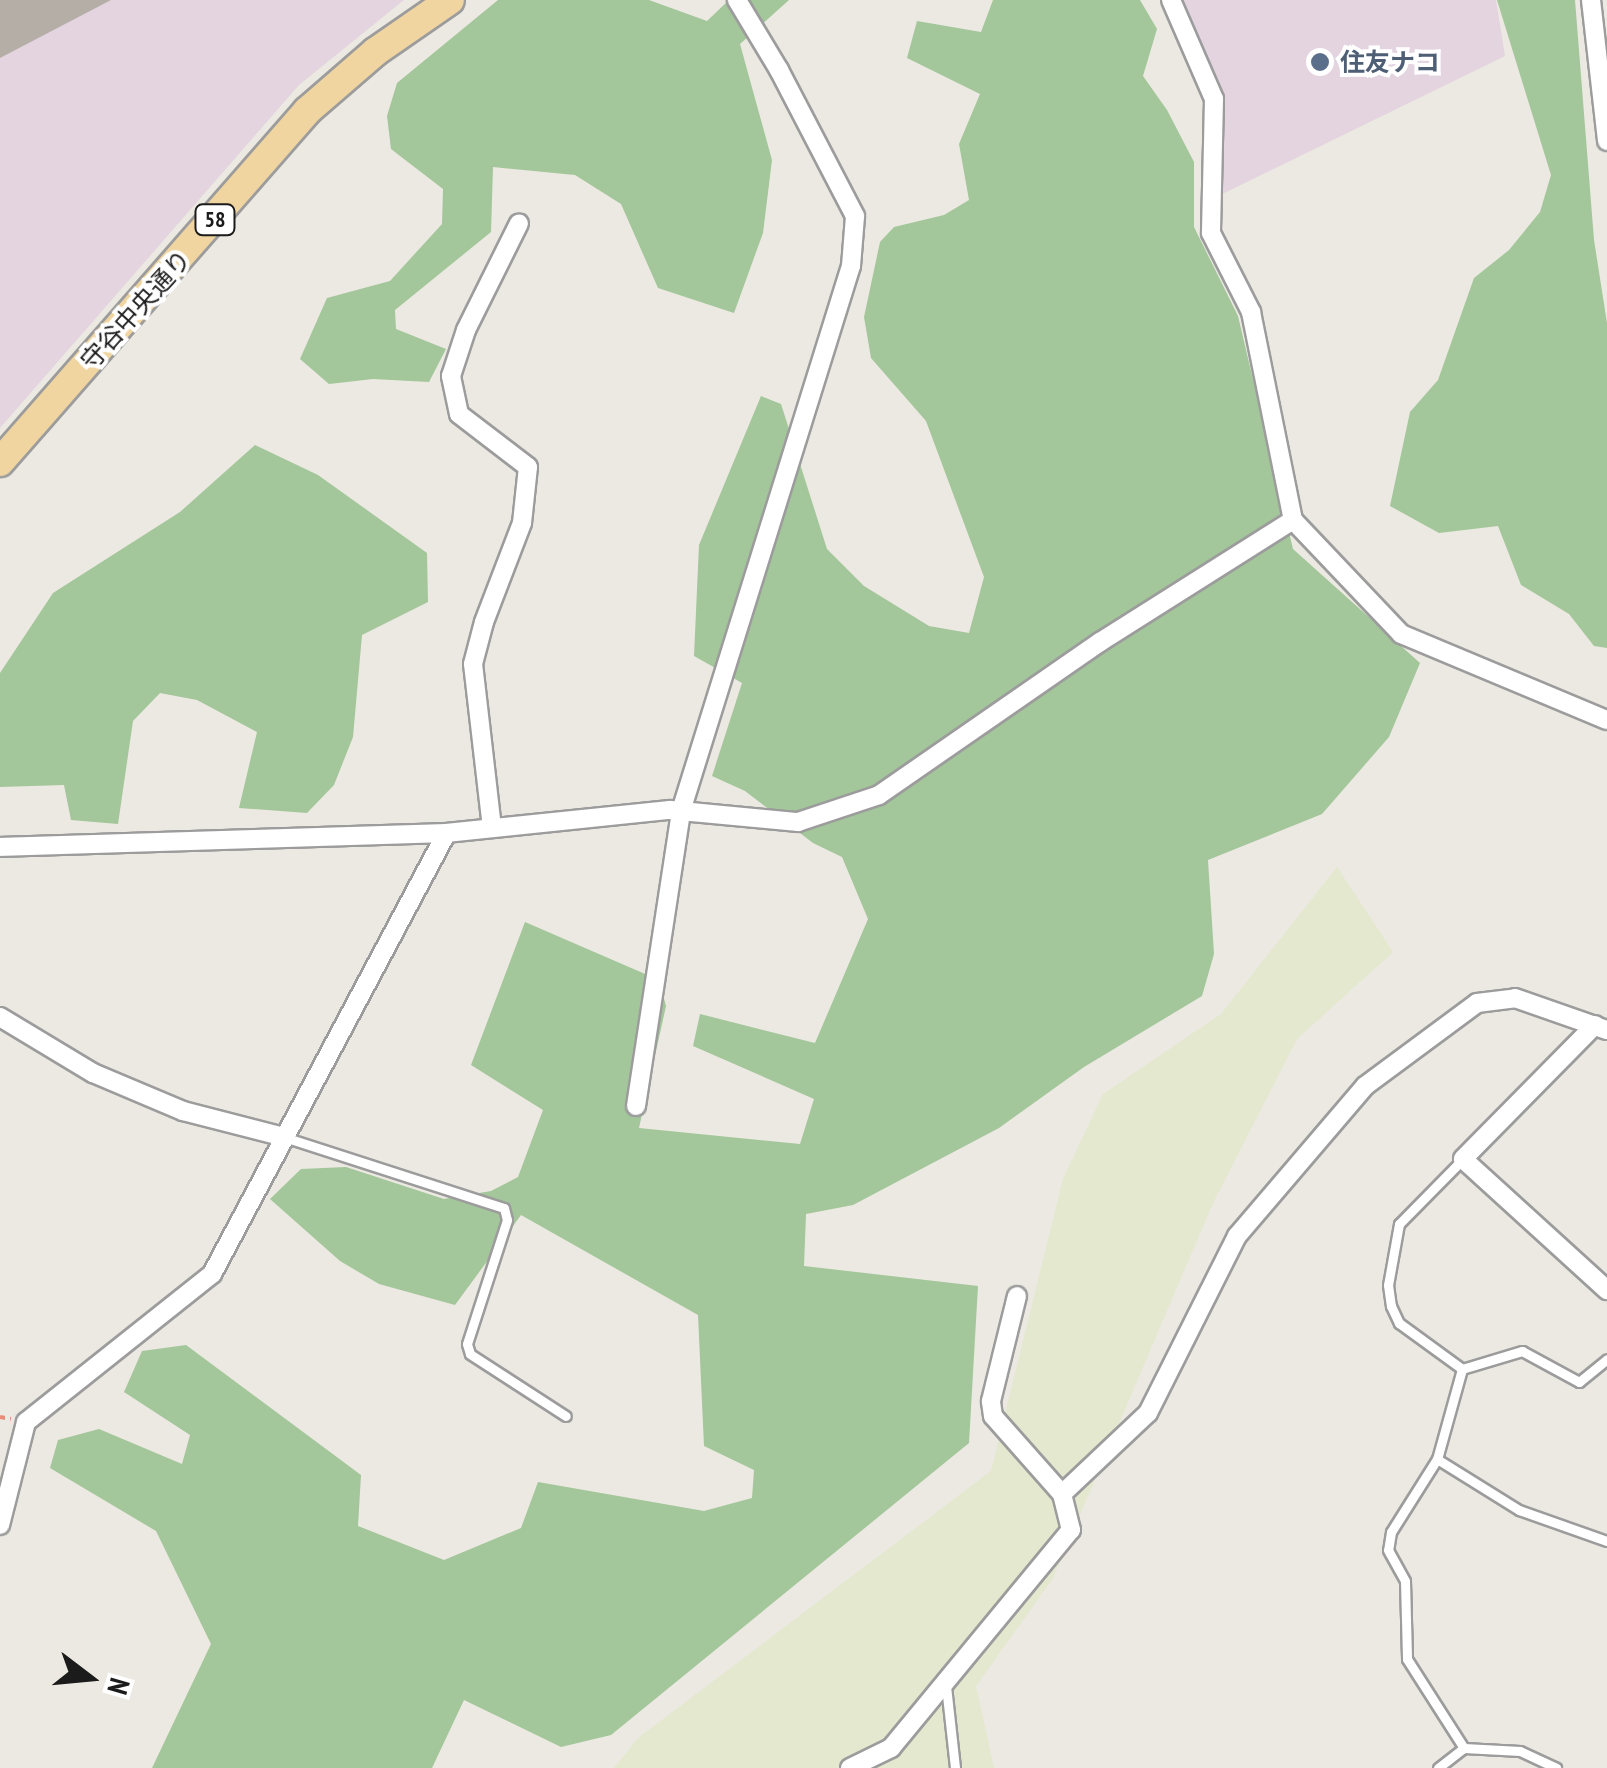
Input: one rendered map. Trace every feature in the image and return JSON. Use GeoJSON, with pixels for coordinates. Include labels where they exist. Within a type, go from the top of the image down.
{"type":"FeatureCollection","features":[{"type":"Feature","properties":{"kind":"main road","name":"守谷中央通り"},"geometry":{"type":"LineString","coordinates":[[0,462],[307,111],[375,52],[450,0]]}},
{"type":"Feature","properties":{"kind":"street"},"geometry":{"type":"LineString","coordinates":[[636,1106],[681,811],[851,266],[855,216],[780,70],[737,0]]}},
{"type":"Feature","properties":{"kind":"street"},"geometry":{"type":"LineString","coordinates":[[1171,0],[1214,99],[1210,233],[1252,312],[1294,520],[1400,634],[1607,720]]}},
{"type":"Feature","properties":{"kind":"street"},"geometry":{"type":"LineString","coordinates":[[1591,0],[1607,141]]}},
{"type":"Feature","properties":{"kind":"street"},"geometry":{"type":"LineString","coordinates":[[492,828],[474,664],[484,622],[522,523],[528,467],[459,414],[451,376],[466,330],[519,224]]}},
{"type":"Feature","properties":{"kind":"street"},"geometry":{"type":"LineString","coordinates":[[0,847],[446,833],[681,811],[798,822],[879,795],[1100,642],[1294,520]]}},
{"type":"Feature","properties":{"kind":"street"},"geometry":{"type":"LineString","coordinates":[[0,1525],[26,1422],[212,1274],[446,833]]}},
{"type":"Feature","properties":{"kind":"street"},"geometry":{"type":"LineString","coordinates":[[1062,1494],[1148,1413],[1238,1236],[1365,1086],[1477,1004],[1515,998],[1601,1028],[1463,1159],[1607,1290]]}},
{"type":"Feature","properties":{"kind":"street"},"geometry":{"type":"LineString","coordinates":[[0,1017],[111,1081],[183,1111],[284,1137]]}},
{"type":"Feature","properties":{"kind":"street"},"geometry":{"type":"LineString","coordinates":[[850,1768],[892,1748],[1072,1530],[1062,1494],[993,1416],[991,1401],[1018,1296]]}},
{"type":"Feature","properties":{"kind":"lane"},"geometry":{"type":"LineString","coordinates":[[284,1137],[504,1208],[506,1220],[467,1344],[470,1354],[566,1416]]}},
{"type":"Feature","properties":{"kind":"lane"},"geometry":{"type":"LineString","coordinates":[[1462,1370],[1399,1323],[1388,1284],[1399,1224],[1463,1159]]}},
{"type":"Feature","properties":{"kind":"lane"},"geometry":{"type":"LineString","coordinates":[[1462,1370],[1522,1351],[1579,1382],[1607,1359]]}},
{"type":"Feature","properties":{"kind":"lane"},"geometry":{"type":"LineString","coordinates":[[1462,1370],[1438,1459],[1392,1532],[1388,1550],[1405,1581],[1408,1659],[1464,1748]]}},
{"type":"Feature","properties":{"kind":"lane"},"geometry":{"type":"LineString","coordinates":[[1438,1459],[1519,1510],[1607,1541]]}},
{"type":"Feature","properties":{"kind":"lane"},"geometry":{"type":"LineString","coordinates":[[946,1682],[956,1768]]}},
{"type":"Feature","properties":{"kind":"lane"},"geometry":{"type":"LineString","coordinates":[[1438,1768],[1464,1748],[1520,1751],[1556,1768]]}},
{"type":"Feature","properties":{"kind":"shaded area"},"geometry":{"type":"Polygon","coordinates":[[[0,0],[404,0],[299,85],[0,428],[0,0]]]}},
{"type":"Feature","properties":{"kind":"shaded area"},"geometry":{"type":"Polygon","coordinates":[[[1171,0],[1496,0],[1505,56],[1214,198],[1214,99],[1171,0]]]}},
{"type":"Feature","properties":{"kind":"green space"},"geometry":{"type":"Polygon","coordinates":[[[498,0],[649,0],[707,21],[729,0],[789,0],[740,44],[772,160],[763,233],[734,313],[658,288],[621,204],[575,175],[493,167],[491,232],[395,310],[396,329],[446,349],[429,382],[373,379],[329,384],[300,359],[327,298],[390,281],[442,224],[443,189],[391,149],[387,116],[397,83],[498,0]]]}},
{"type":"Feature","properties":{"kind":"green space"},"geometry":{"type":"Polygon","coordinates":[[[993,0],[1140,0],[1157,29],[1143,76],[1167,110],[1194,162],[1194,227],[1238,316],[1293,549],[1420,663],[1389,737],[1322,814],[1208,860],[1214,954],[1202,996],[1084,1067],[999,1128],[853,1205],[806,1214],[804,1266],[978,1286],[969,1443],[611,1735],[561,1747],[464,1700],[432,1768],[152,1768],[211,1644],[156,1531],[50,1468],[58,1440],[99,1429],[182,1464],[190,1435],[124,1392],[142,1351],[186,1345],[361,1475],[358,1526],[444,1560],[521,1528],[538,1482],[704,1511],[752,1498],[754,1470],[704,1446],[698,1315],[521,1215],[455,1305],[379,1284],[340,1261],[270,1199],[301,1169],[346,1167],[444,1199],[491,1191],[518,1177],[543,1110],[471,1065],[525,922],[659,980],[666,1006],[639,1128],[800,1144],[814,1099],[693,1046],[700,1014],[815,1043],[868,919],[842,857],[813,843],[745,791],[712,776],[742,683],[694,656],[699,545],[761,396],[781,404],[827,549],[864,586],[929,626],[969,633],[984,577],[926,421],[871,358],[864,317],[880,242],[894,227],[944,215],[969,200],[959,144],[980,94],[907,58],[917,21],[981,32],[993,0]]]}},
{"type":"Feature","properties":{"kind":"green space"},"geometry":{"type":"Polygon","coordinates":[[[1497,0],[1575,0],[1594,240],[1607,323],[1607,648],[1594,646],[1569,614],[1521,585],[1498,526],[1439,533],[1390,506],[1410,412],[1438,380],[1474,278],[1509,250],[1540,212],[1551,175],[1497,0]]]}},
{"type":"Feature","properties":{"kind":"green space"},"geometry":{"type":"Polygon","coordinates":[[[255,445],[318,475],[427,553],[428,602],[362,635],[353,737],[334,785],[307,813],[239,808],[257,732],[197,700],[160,693],[133,721],[118,824],[71,820],[64,785],[0,787],[0,673],[53,593],[180,512],[255,445]]]}},
{"type":"Feature","properties":{"kind":"green space"},"geometry":{"type":"Polygon","coordinates":[[[1337,867],[1393,952],[1297,1039],[1213,1203],[1053,1578],[976,1686],[994,1768],[614,1768],[638,1738],[991,1471],[1063,1179],[1103,1094],[1221,1014],[1337,867]]]}},
{"type":"Feature","properties":{"kind":"building"},"geometry":{"type":"Polygon","coordinates":[[[0,0],[111,0],[0,58],[0,0]]]}},
{"type":"Feature","properties":{"kind":"place","name":"住友ナコ"},"geometry":{"type":"Point","coordinates":[1320,62]}}]}
